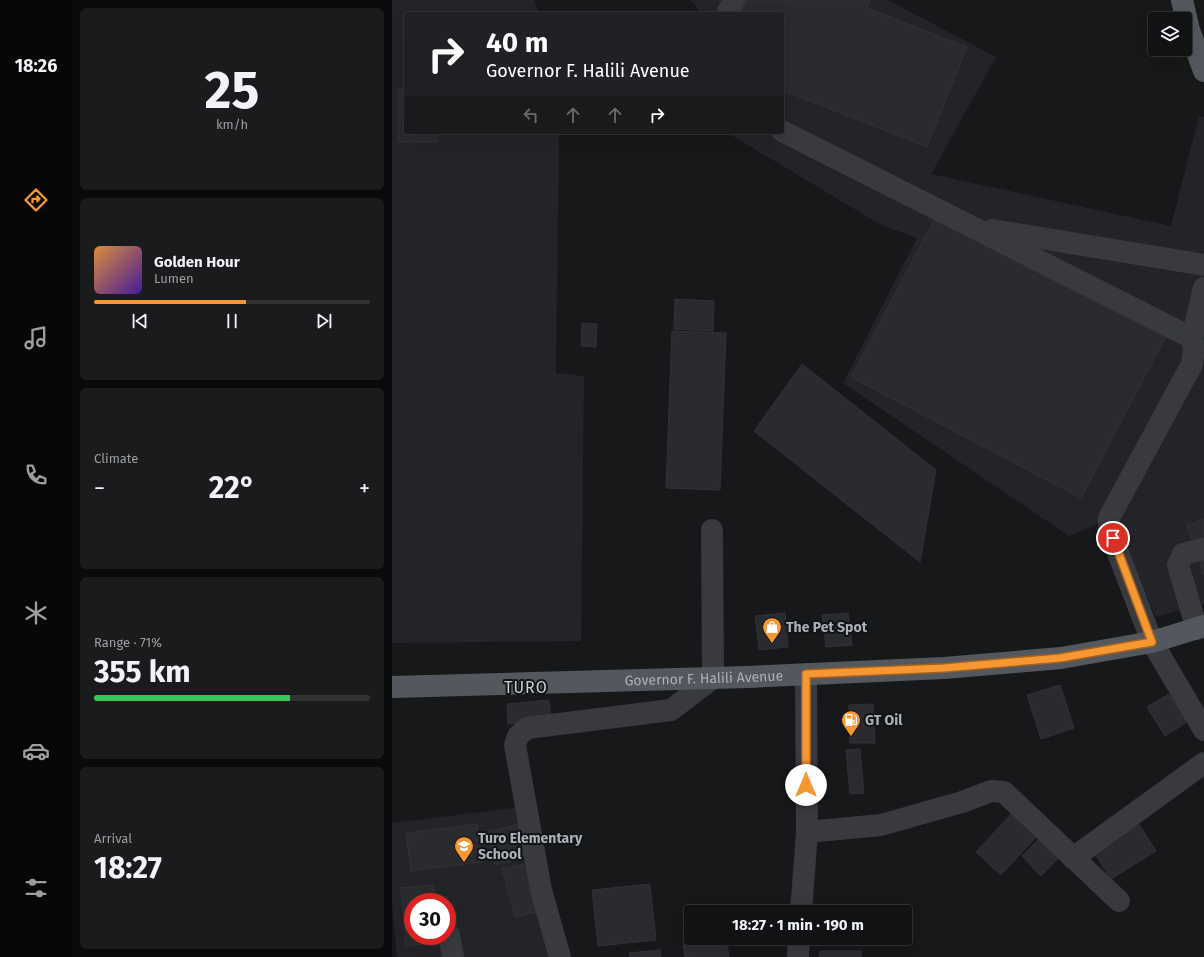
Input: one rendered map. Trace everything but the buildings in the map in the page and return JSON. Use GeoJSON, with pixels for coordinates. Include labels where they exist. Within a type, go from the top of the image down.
{"type":"FeatureCollection","features":[{"type":"Feature","properties":{"kind":"main road"},"geometry":{"type":"LineString","coordinates":[[1182,0],[1189,30],[1204,71]]}},
{"type":"Feature","properties":{"kind":"main road","name":"Governor F. Halili Avenue"},"geometry":{"type":"LineString","coordinates":[[392,687],[713,678],[944,668],[1060,658],[1152,642],[1200,628]]}},
{"type":"Feature","properties":{"kind":"street"},"geometry":{"type":"LineString","coordinates":[[728,12],[734,0]]}},
{"type":"Feature","properties":{"kind":"street"},"geometry":{"type":"LineString","coordinates":[[784,132],[1192,338]]}},
{"type":"Feature","properties":{"kind":"street"},"geometry":{"type":"LineString","coordinates":[[971,227],[1204,265]]}},
{"type":"Feature","properties":{"kind":"street"},"geometry":{"type":"LineString","coordinates":[[1204,288],[1192,338],[1194,350],[1192,364],[1109,518],[1109,529],[1152,642],[1204,730]]}},
{"type":"Feature","properties":{"kind":"street"},"geometry":{"type":"LineString","coordinates":[[560,957],[542,890],[515,745],[518,736],[527,728],[671,710],[713,678],[712,530]]}},
{"type":"Feature","properties":{"kind":"street"},"geometry":{"type":"LineString","coordinates":[[1200,628],[1178,565],[1183,554],[1204,549]]}},
{"type":"Feature","properties":{"kind":"street"},"geometry":{"type":"LineString","coordinates":[[802,905],[807,832],[806,674]]}},
{"type":"Feature","properties":{"kind":"street"},"geometry":{"type":"LineString","coordinates":[[1074,858],[1204,762]]}},
{"type":"Feature","properties":{"kind":"street"},"geometry":{"type":"LineString","coordinates":[[807,832],[881,825],[962,802],[991,791],[1004,792],[1119,901]]}},
{"type":"Feature","properties":{"kind":"street"},"geometry":{"type":"LineString","coordinates":[[450,945],[452,957]]}},
{"type":"Feature","properties":{"kind":"street"},"geometry":{"type":"LineString","coordinates":[[798,957],[799,945]]}},
{"type":"Feature","properties":{"kind":"shaded area"},"geometry":{"type":"Polygon","coordinates":[[[392,0],[534,0],[539,12],[404,12],[404,134],[559,134],[556,373],[584,376],[581,641],[392,643],[392,0]]]}},
{"type":"Feature","properties":{"kind":"shaded area"},"geometry":{"type":"Polygon","coordinates":[[[690,0],[888,0],[996,57],[931,174],[1171,226],[1199,116],[1204,117],[1204,604],[1156,617],[1112,518],[1069,536],[843,383],[917,238],[881,225],[729,134],[784,134],[784,12],[700,12],[690,0]]]}},
{"type":"Feature","properties":{"kind":"shaded area","name":"Turo Elementary School"},"geometry":{"type":"Polygon","coordinates":[[[522,807],[560,957],[397,957],[392,903],[392,823],[522,807]]]}},
{"type":"Feature","properties":{"kind":"place","name":"The Pet Spot"},"geometry":{"type":"Point","coordinates":[772,644]}},
{"type":"Feature","properties":{"kind":"place","name":"GT Oil"},"geometry":{"type":"Point","coordinates":[851,737]}},
{"type":"Feature","properties":{"kind":"place","name":"Turo Elementary School"},"geometry":{"type":"Point","coordinates":[464,863]}},
{"type":"Feature","properties":{"kind":"district","name":"TURO"},"geometry":{"type":"Point","coordinates":[526,687]}},
{"type":"Feature","properties":{"kind":"route"},"geometry":{"type":"LineString","coordinates":[[806,785],[806,674],[944,668],[1060,658],[1152,642],[1113,538]]}}]}
